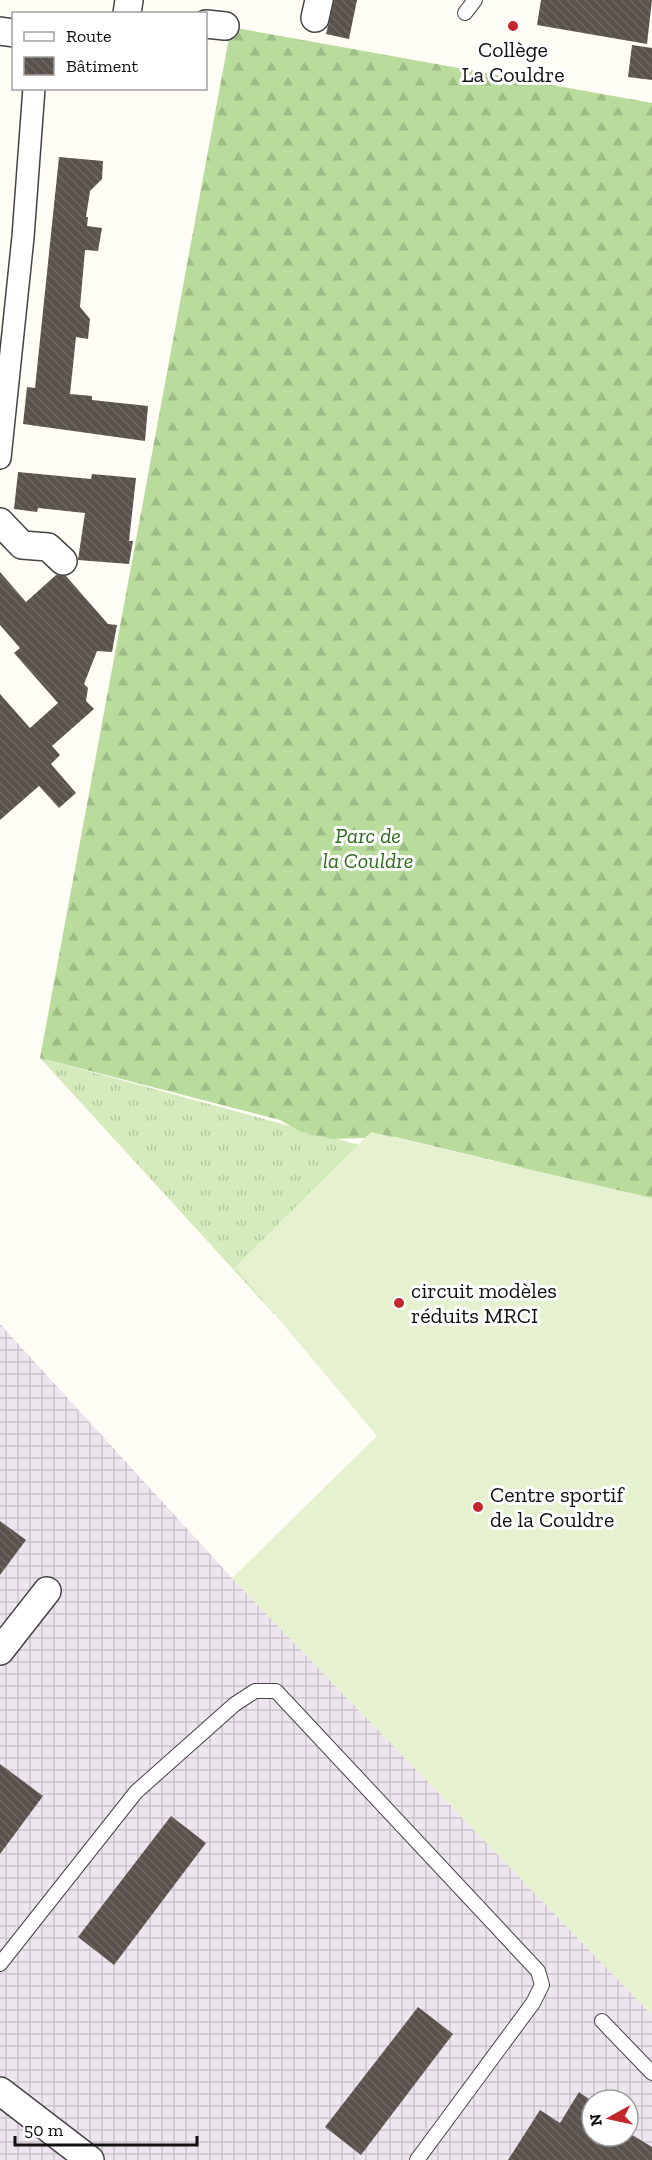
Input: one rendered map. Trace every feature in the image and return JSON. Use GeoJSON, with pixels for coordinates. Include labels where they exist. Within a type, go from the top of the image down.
{"type":"FeatureCollection","features":[{"type":"Feature","properties":{"kind":"street"},"geometry":{"type":"LineString","coordinates":[[0,458],[23,237],[34,90]]}},
{"type":"Feature","properties":{"kind":"street"},"geometry":{"type":"LineString","coordinates":[[0,522],[22,545],[48,546],[63,561]]}},
{"type":"Feature","properties":{"kind":"street"},"geometry":{"type":"LineString","coordinates":[[0,1651],[47,1591]]}},
{"type":"Feature","properties":{"kind":"street"},"geometry":{"type":"LineString","coordinates":[[0,2091],[90,2160]]}},
{"type":"Feature","properties":{"kind":"lane"},"geometry":{"type":"LineString","coordinates":[[465,13],[475,0]]}},
{"type":"Feature","properties":{"kind":"lane"},"geometry":{"type":"LineString","coordinates":[[0,1964],[135,1792],[235,1704],[255,1691],[276,1691],[538,1971],[542,1985],[533,2003],[417,2160]]}},
{"type":"Feature","properties":{"kind":"lane"},"geometry":{"type":"LineString","coordinates":[[602,2021],[652,2073]]}},
{"type":"Feature","properties":{"kind":"shaded area"},"geometry":{"type":"Polygon","coordinates":[[[0,1324],[232,1578],[652,2015],[652,2160],[0,2160],[0,1324]]]}},
{"type":"Feature","properties":{"kind":"green space","name":"Parc de la Couldre"},"geometry":{"type":"Polygon","coordinates":[[[231,27],[652,103],[652,1209],[516,1166],[395,1137],[333,1139],[301,1132],[280,1120],[40,1058],[231,27]]]}},
{"type":"Feature","properties":{"kind":"green space"},"geometry":{"type":"Polygon","coordinates":[[[40,1058],[352,1143],[652,1210],[274,1314],[40,1058]]]}},
{"type":"Feature","properties":{"kind":"green space","name":"Centre sportif de la Couldre"},"geometry":{"type":"Polygon","coordinates":[[[371,1132],[652,1198],[652,2015],[232,1578],[377,1436],[235,1267],[371,1132]]]}},
{"type":"Feature","properties":{"kind":"building"},"geometry":{"type":"Polygon","coordinates":[[[334,0],[357,0],[349,39],[326,34],[334,0]]]}},
{"type":"Feature","properties":{"kind":"building"},"geometry":{"type":"Polygon","coordinates":[[[541,0],[652,0],[647,44],[537,25],[541,0]]]}},
{"type":"Feature","properties":{"kind":"building"},"geometry":{"type":"Polygon","coordinates":[[[632,45],[652,48],[652,80],[628,77],[632,45]]]}},
{"type":"Feature","properties":{"kind":"building"},"geometry":{"type":"Polygon","coordinates":[[[59,157],[103,161],[102,179],[90,191],[86,217],[88,217],[87,226],[102,228],[98,251],[85,250],[80,307],[90,319],[88,339],[76,337],[70,394],[92,396],[92,400],[148,406],[145,441],[23,424],[27,387],[35,388],[59,157]]]}},
{"type":"Feature","properties":{"kind":"building"},"geometry":{"type":"Polygon","coordinates":[[[18,472],[91,479],[92,474],[136,478],[129,541],[133,541],[129,564],[78,560],[85,513],[38,508],[37,512],[14,509],[18,472]]]}},
{"type":"Feature","properties":{"kind":"building"},"geometry":{"type":"Polygon","coordinates":[[[0,572],[26,602],[56,575],[66,576],[108,624],[117,625],[112,652],[97,651],[84,684],[88,688],[86,701],[94,709],[52,746],[60,755],[51,764],[76,793],[59,808],[39,786],[0,820],[0,694],[30,728],[58,703],[14,653],[20,648],[0,625],[0,572]]]}},
{"type":"Feature","properties":{"kind":"building"},"geometry":{"type":"Polygon","coordinates":[[[0,1521],[26,1540],[0,1575],[0,1521]]]}},
{"type":"Feature","properties":{"kind":"building"},"geometry":{"type":"Polygon","coordinates":[[[0,1764],[43,1796],[0,1854],[0,1764]]]}},
{"type":"Feature","properties":{"kind":"building"},"geometry":{"type":"Polygon","coordinates":[[[171,1816],[206,1843],[114,1965],[78,1937],[171,1816]]]}},
{"type":"Feature","properties":{"kind":"building"},"geometry":{"type":"Polygon","coordinates":[[[418,2007],[453,2034],[361,2155],[325,2127],[418,2007]]]}},
{"type":"Feature","properties":{"kind":"building"},"geometry":{"type":"Polygon","coordinates":[[[579,2092],[580,2148],[640,2148],[640,2140],[652,2147],[652,2160],[508,2160],[540,2110],[560,2123],[579,2092]]]}},
{"type":"Feature","properties":{"kind":"place","name":"Collège La Couldre"},"geometry":{"type":"Point","coordinates":[513,26]}},
{"type":"Feature","properties":{"kind":"place","name":"circuit modèles réduits MRCI"},"geometry":{"type":"Point","coordinates":[399,1303]}},
{"type":"Feature","properties":{"kind":"place","name":"Centre sportif de la Couldre"},"geometry":{"type":"Point","coordinates":[478,1507]}}]}
